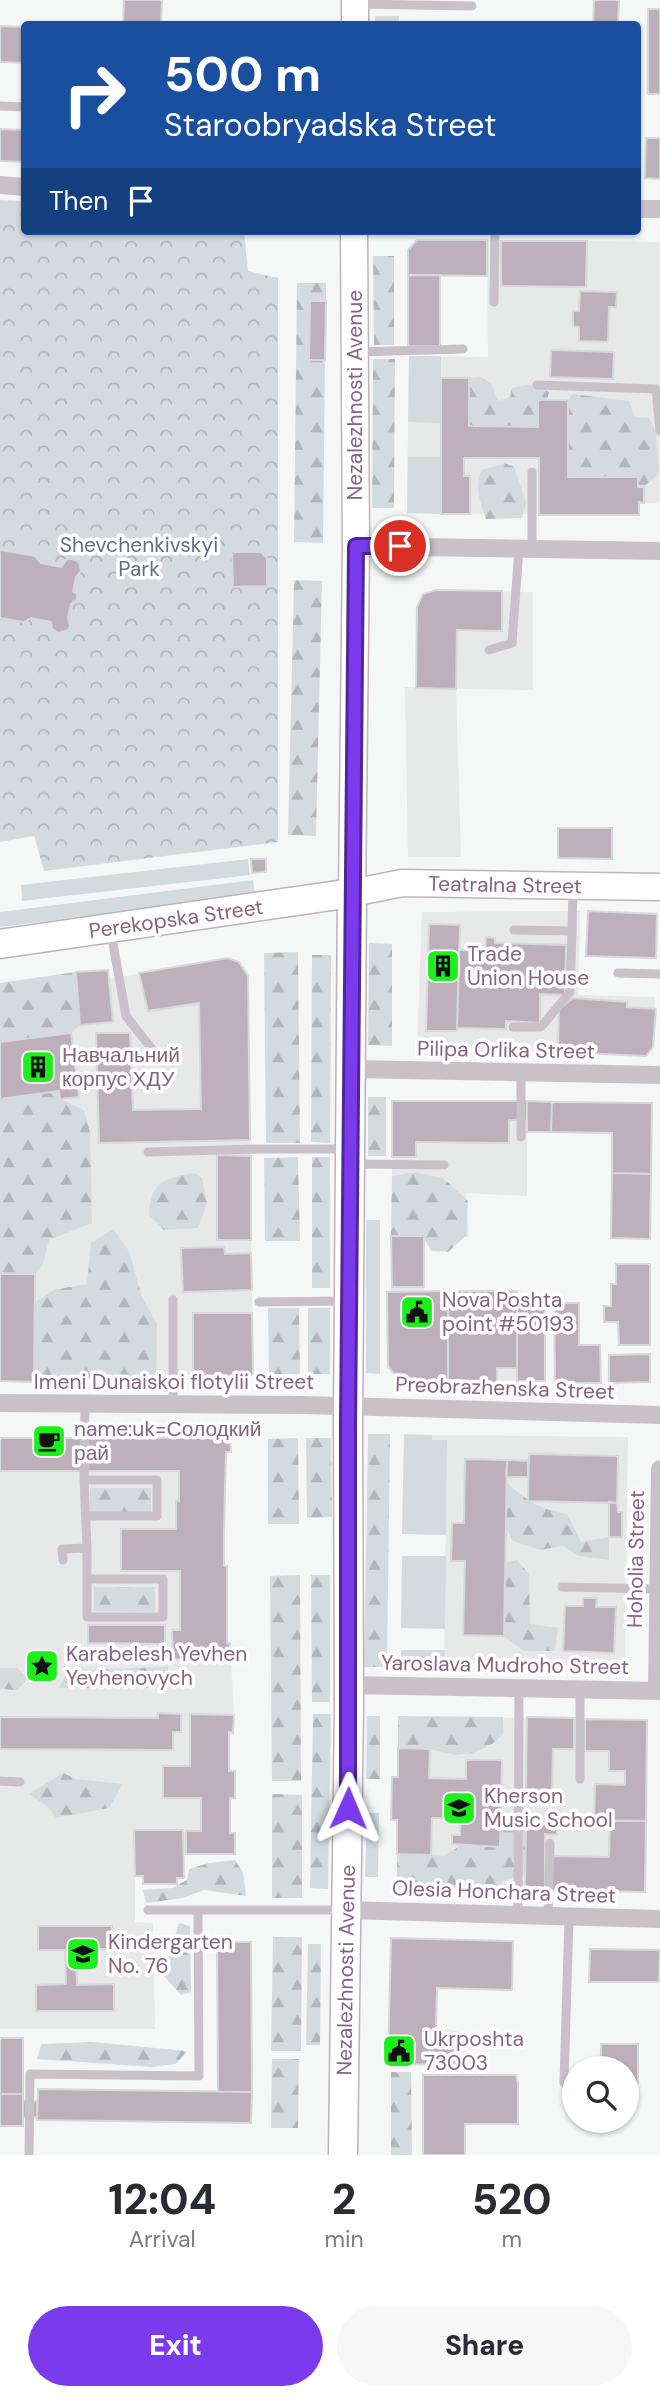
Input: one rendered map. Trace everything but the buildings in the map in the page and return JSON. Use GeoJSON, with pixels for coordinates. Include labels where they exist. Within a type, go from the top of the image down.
{"type":"FeatureCollection","features":[{"type":"Feature","properties":{"kind":"main road","name":"Perekopska Street"},"geometry":{"type":"LineString","coordinates":[[0,943],[352,893]]}},
{"type":"Feature","properties":{"kind":"main road","name":"Nezalezhnosti Avenue"},"geometry":{"type":"LineString","coordinates":[[343,2155],[349,1685],[352,893]]}},
{"type":"Feature","properties":{"kind":"street"},"geometry":{"type":"LineString","coordinates":[[0,185],[21,187]]}},
{"type":"Feature","properties":{"kind":"street"},"geometry":{"type":"LineString","coordinates":[[641,209],[660,209]]}},
{"type":"Feature","properties":{"kind":"street","name":"Nezalezhnosti Avenue"},"geometry":{"type":"LineString","coordinates":[[352,893],[356,546],[354,235]]}},
{"type":"Feature","properties":{"kind":"street"},"geometry":{"type":"LineString","coordinates":[[356,546],[660,551]]}},
{"type":"Feature","properties":{"kind":"street","name":"Teatralna Street"},"geometry":{"type":"LineString","coordinates":[[352,893],[402,883],[660,887]]}},
{"type":"Feature","properties":{"kind":"street","name":"Pilipa Orlika Street"},"geometry":{"type":"LineString","coordinates":[[352,1069],[660,1075]]}},
{"type":"Feature","properties":{"kind":"street","name":"Imeni Dunaiskoi flotylii Street"},"geometry":{"type":"LineString","coordinates":[[0,1404],[348,1406]]}},
{"type":"Feature","properties":{"kind":"street","name":"Preobrazhenska Street"},"geometry":{"type":"LineString","coordinates":[[348,1406],[660,1415]]}},
{"type":"Feature","properties":{"kind":"street","name":"Hoholia Street"},"geometry":{"type":"LineString","coordinates":[[659,1691],[660,1469]]}},
{"type":"Feature","properties":{"kind":"street","name":"Yaroslava Mudroho Street"},"geometry":{"type":"LineString","coordinates":[[349,1685],[659,1691]]}},
{"type":"Feature","properties":{"kind":"street","name":"Olesia Honchara Street"},"geometry":{"type":"LineString","coordinates":[[347,1910],[660,1919]]}},
{"type":"Feature","properties":{"kind":"lane"},"geometry":{"type":"LineString","coordinates":[[355,10],[472,6]]}},
{"type":"Feature","properties":{"kind":"lane"},"geometry":{"type":"LineString","coordinates":[[0,106],[21,107]]}},
{"type":"Feature","properties":{"kind":"lane"},"geometry":{"type":"LineString","coordinates":[[494,302],[495,235]]}},
{"type":"Feature","properties":{"kind":"lane"},"geometry":{"type":"LineString","coordinates":[[355,352],[463,349]]}},
{"type":"Feature","properties":{"kind":"lane"},"geometry":{"type":"LineString","coordinates":[[537,385],[656,388],[660,430]]}},
{"type":"Feature","properties":{"kind":"lane"},"geometry":{"type":"LineString","coordinates":[[489,650],[512,643],[526,548],[532,471]]}},
{"type":"Feature","properties":{"kind":"lane"},"geometry":{"type":"LineString","coordinates":[[513,1027],[541,1027],[570,992],[573,886]]}},
{"type":"Feature","properties":{"kind":"lane"},"geometry":{"type":"LineString","coordinates":[[111,928],[126,1016],[159,1058]]}},
{"type":"Feature","properties":{"kind":"lane"},"geometry":{"type":"LineString","coordinates":[[514,930],[572,932]]}},
{"type":"Feature","properties":{"kind":"lane"},"geometry":{"type":"LineString","coordinates":[[618,973],[660,974]]}},
{"type":"Feature","properties":{"kind":"lane"},"geometry":{"type":"LineString","coordinates":[[521,1073],[521,1137]]}},
{"type":"Feature","properties":{"kind":"lane"},"geometry":{"type":"LineString","coordinates":[[148,1152],[257,1149],[444,1165]]}},
{"type":"Feature","properties":{"kind":"lane"},"geometry":{"type":"LineString","coordinates":[[173,1300],[173,1404]]}},
{"type":"Feature","properties":{"kind":"lane"},"geometry":{"type":"LineString","coordinates":[[259,1302],[349,1301]]}},
{"type":"Feature","properties":{"kind":"lane"},"geometry":{"type":"LineString","coordinates":[[85,1404],[87,1617],[163,1617],[163,1580],[87,1579]]}},
{"type":"Feature","properties":{"kind":"lane"},"geometry":{"type":"LineString","coordinates":[[85,1480],[157,1480],[157,1516],[86,1516]]}},
{"type":"Feature","properties":{"kind":"lane"},"geometry":{"type":"LineString","coordinates":[[63,1560],[62,1549],[87,1548]]}},
{"type":"Feature","properties":{"kind":"lane"},"geometry":{"type":"LineString","coordinates":[[562,1587],[659,1589]]}},
{"type":"Feature","properties":{"kind":"lane"},"geometry":{"type":"LineString","coordinates":[[518,1916],[519,1688]]}},
{"type":"Feature","properties":{"kind":"lane"},"geometry":{"type":"LineString","coordinates":[[580,1689],[580,1779]]}},
{"type":"Feature","properties":{"kind":"lane"},"geometry":{"type":"LineString","coordinates":[[0,1782],[20,1782]]}},
{"type":"Feature","properties":{"kind":"lane"},"geometry":{"type":"LineString","coordinates":[[548,1917],[550,1843]]}},
{"type":"Feature","properties":{"kind":"lane"},"geometry":{"type":"LineString","coordinates":[[148,1910],[347,1910]]}},
{"type":"Feature","properties":{"kind":"lane"},"geometry":{"type":"LineString","coordinates":[[29,2155],[30,2074],[199,2076],[198,1910]]}},
{"type":"Feature","properties":{"kind":"lane"},"geometry":{"type":"LineString","coordinates":[[565,2056],[569,1918]]}},
{"type":"Feature","properties":{"kind":"shaded area"},"geometry":{"type":"Polygon","coordinates":[[[487,240],[660,242],[660,503],[639,503],[639,515],[407,513],[409,356],[488,357],[487,240]]]}},
{"type":"Feature","properties":{"kind":"shaded area"},"geometry":{"type":"Polygon","coordinates":[[[436,590],[533,592],[533,690],[456,689],[461,857],[408,857],[405,687],[416,687],[417,607],[423,594],[436,590]]]}},
{"type":"Feature","properties":{"kind":"shaded area"},"geometry":{"type":"Polygon","coordinates":[[[580,911],[578,995],[655,997],[653,1047],[646,1056],[417,1048],[422,912],[580,911]]]}},
{"type":"Feature","properties":{"kind":"shaded area"},"geometry":{"type":"Polygon","coordinates":[[[228,958],[243,966],[248,976],[253,1375],[0,1381],[0,983],[76,972],[80,1024],[113,1021],[109,979],[228,958]]]}},
{"type":"Feature","properties":{"kind":"shaded area"},"geometry":{"type":"Polygon","coordinates":[[[392,1101],[527,1101],[527,1196],[466,1193],[469,1237],[424,1236],[424,1291],[517,1291],[517,1381],[403,1383],[388,1367],[387,1292],[392,1287],[392,1101]]]}},
{"type":"Feature","properties":{"kind":"shaded area"},"geometry":{"type":"Polygon","coordinates":[[[432,1435],[628,1437],[625,1667],[444,1664],[447,1441],[432,1440],[432,1435]]]}},
{"type":"Feature","properties":{"kind":"shaded area"},"geometry":{"type":"Polygon","coordinates":[[[0,1438],[230,1438],[231,1452],[226,1452],[224,1565],[227,1566],[227,1643],[230,1643],[234,1715],[233,1733],[229,1733],[229,1770],[235,1771],[230,1798],[230,1833],[235,1833],[235,1854],[184,1854],[184,1878],[177,1878],[177,1884],[143,1884],[143,1876],[135,1877],[135,1922],[153,1923],[155,2029],[0,2029],[0,1438]]]}},
{"type":"Feature","properties":{"kind":"shaded area"},"geometry":{"type":"Polygon","coordinates":[[[398,1716],[647,1720],[645,1892],[397,1887],[397,1821],[391,1820],[392,1777],[398,1777],[398,1716]]]}},
{"type":"Feature","properties":{"kind":"green space"},"geometry":{"type":"Polygon","coordinates":[[[375,16],[399,16],[399,21],[375,21],[375,16]]]}},
{"type":"Feature","properties":{"kind":"green space","name":"Shevchenkivskyi Park"},"geometry":{"type":"Polygon","coordinates":[[[0,200],[21,201],[21,235],[244,235],[248,271],[278,278],[278,842],[44,871],[34,836],[0,842],[0,200]]]}},
{"type":"Feature","properties":{"kind":"green space"},"geometry":{"type":"Polygon","coordinates":[[[373,256],[394,256],[394,345],[374,345],[373,256]]]}},
{"type":"Feature","properties":{"kind":"green space"},"geometry":{"type":"Polygon","coordinates":[[[297,283],[326,283],[326,301],[310,301],[310,360],[325,360],[323,543],[294,542],[297,283]]]}},
{"type":"Feature","properties":{"kind":"green space"},"geometry":{"type":"Polygon","coordinates":[[[409,356],[441,356],[441,423],[408,422],[409,356]]]}},
{"type":"Feature","properties":{"kind":"green space"},"geometry":{"type":"Polygon","coordinates":[[[373,359],[395,359],[394,508],[372,508],[373,359]]]}},
{"type":"Feature","properties":{"kind":"green space"},"geometry":{"type":"Polygon","coordinates":[[[480,377],[491,383],[498,401],[510,397],[512,388],[532,384],[549,392],[547,400],[538,401],[538,427],[469,426],[469,378],[480,377]]]}},
{"type":"Feature","properties":{"kind":"green space"},"geometry":{"type":"Polygon","coordinates":[[[573,394],[629,401],[635,417],[649,418],[656,432],[659,473],[644,487],[638,487],[638,477],[568,477],[568,400],[573,394]]]}},
{"type":"Feature","properties":{"kind":"green space"},"geometry":{"type":"Polygon","coordinates":[[[408,457],[441,457],[441,514],[407,513],[408,457]]]}},
{"type":"Feature","properties":{"kind":"green space"},"geometry":{"type":"Polygon","coordinates":[[[505,463],[514,467],[526,502],[522,518],[486,519],[478,483],[482,470],[505,463]]]}},
{"type":"Feature","properties":{"kind":"green space"},"geometry":{"type":"Polygon","coordinates":[[[294,580],[322,581],[316,836],[288,835],[294,580]]]}},
{"type":"Feature","properties":{"kind":"green space"},"geometry":{"type":"Polygon","coordinates":[[[248,859],[250,875],[22,901],[21,885],[248,859]]]}},
{"type":"Feature","properties":{"kind":"green space"},"geometry":{"type":"Polygon","coordinates":[[[253,880],[255,895],[0,927],[0,912],[253,880]]]}},
{"type":"Feature","properties":{"kind":"green space"},"geometry":{"type":"Polygon","coordinates":[[[369,943],[392,944],[392,1046],[368,1045],[369,943]]]}},
{"type":"Feature","properties":{"kind":"green space"},"geometry":{"type":"Polygon","coordinates":[[[298,952],[300,1143],[266,1143],[264,953],[298,952]]]}},
{"type":"Feature","properties":{"kind":"green space"},"geometry":{"type":"Polygon","coordinates":[[[312,955],[331,955],[330,1143],[311,1142],[312,955]]]}},
{"type":"Feature","properties":{"kind":"green space"},"geometry":{"type":"Polygon","coordinates":[[[76,972],[80,1025],[71,1033],[0,1042],[0,983],[76,972]]]}},
{"type":"Feature","properties":{"kind":"green space"},"geometry":{"type":"Polygon","coordinates":[[[59,1091],[60,1099],[84,1110],[90,1133],[92,1223],[49,1240],[43,1264],[35,1274],[0,1274],[0,1099],[59,1091]]]}},
{"type":"Feature","properties":{"kind":"green space"},"geometry":{"type":"Polygon","coordinates":[[[368,1097],[386,1097],[386,1156],[368,1156],[368,1097]]]}},
{"type":"Feature","properties":{"kind":"green space"},"geometry":{"type":"Polygon","coordinates":[[[298,1157],[300,1241],[265,1241],[264,1158],[298,1157]]]}},
{"type":"Feature","properties":{"kind":"green space"},"geometry":{"type":"Polygon","coordinates":[[[312,1157],[330,1157],[330,1288],[312,1288],[312,1157]]]}},
{"type":"Feature","properties":{"kind":"green space"},"geometry":{"type":"Polygon","coordinates":[[[416,1172],[443,1178],[468,1201],[466,1236],[448,1252],[431,1251],[423,1236],[391,1236],[392,1176],[416,1172]]]}},
{"type":"Feature","properties":{"kind":"green space"},"geometry":{"type":"Polygon","coordinates":[[[195,1173],[202,1178],[207,1204],[198,1228],[164,1230],[149,1215],[156,1188],[167,1180],[195,1173]]]}},
{"type":"Feature","properties":{"kind":"green space"},"geometry":{"type":"Polygon","coordinates":[[[366,1220],[380,1220],[380,1374],[366,1373],[366,1220]]]}},
{"type":"Feature","properties":{"kind":"green space"},"geometry":{"type":"Polygon","coordinates":[[[113,1229],[129,1251],[142,1297],[157,1324],[156,1377],[34,1382],[35,1302],[54,1290],[87,1284],[91,1243],[113,1229]]]}},
{"type":"Feature","properties":{"kind":"green space"},"geometry":{"type":"Polygon","coordinates":[[[268,1308],[299,1308],[300,1374],[269,1374],[268,1308]]]}},
{"type":"Feature","properties":{"kind":"green space"},"geometry":{"type":"Polygon","coordinates":[[[308,1308],[330,1308],[330,1374],[308,1374],[308,1308]]]}},
{"type":"Feature","properties":{"kind":"green space"},"geometry":{"type":"Polygon","coordinates":[[[368,1434],[390,1434],[387,1667],[364,1667],[368,1434]]]}},
{"type":"Feature","properties":{"kind":"green space"},"geometry":{"type":"Polygon","coordinates":[[[404,1434],[432,1435],[432,1440],[447,1440],[446,1535],[402,1534],[404,1434]]]}},
{"type":"Feature","properties":{"kind":"green space"},"geometry":{"type":"Polygon","coordinates":[[[298,1438],[299,1524],[268,1524],[268,1439],[298,1438]]]}},
{"type":"Feature","properties":{"kind":"green space"},"geometry":{"type":"Polygon","coordinates":[[[306,1438],[331,1438],[332,1517],[307,1518],[306,1438]]]}},
{"type":"Feature","properties":{"kind":"green space"},"geometry":{"type":"Polygon","coordinates":[[[506,1482],[534,1503],[567,1514],[581,1542],[609,1537],[609,1560],[579,1556],[562,1546],[540,1550],[513,1541],[506,1528],[506,1482]]]}},
{"type":"Feature","properties":{"kind":"green space"},"geometry":{"type":"Polygon","coordinates":[[[90,1488],[151,1488],[151,1513],[90,1513],[90,1488]]]}},
{"type":"Feature","properties":{"kind":"green space"},"geometry":{"type":"Polygon","coordinates":[[[402,1556],[446,1556],[445,1629],[401,1628],[402,1556]]]}},
{"type":"Feature","properties":{"kind":"green space"},"geometry":{"type":"Polygon","coordinates":[[[517,1560],[529,1574],[530,1624],[558,1628],[555,1651],[524,1651],[504,1636],[505,1563],[517,1560]]]}},
{"type":"Feature","properties":{"kind":"green space"},"geometry":{"type":"Polygon","coordinates":[[[300,1575],[301,1781],[272,1781],[270,1576],[300,1575]]]}},
{"type":"Feature","properties":{"kind":"green space"},"geometry":{"type":"Polygon","coordinates":[[[311,1575],[330,1575],[330,1702],[312,1702],[311,1575]]]}},
{"type":"Feature","properties":{"kind":"green space"},"geometry":{"type":"Polygon","coordinates":[[[94,1587],[155,1587],[155,1612],[94,1611],[94,1587]]]}},
{"type":"Feature","properties":{"kind":"green space"},"geometry":{"type":"Polygon","coordinates":[[[401,1650],[445,1650],[444,1664],[401,1665],[401,1650]]]}},
{"type":"Feature","properties":{"kind":"green space"},"geometry":{"type":"Polygon","coordinates":[[[168,1667],[168,1682],[156,1688],[58,1688],[69,1670],[168,1667]]]}},
{"type":"Feature","properties":{"kind":"green space"},"geometry":{"type":"Polygon","coordinates":[[[0,1668],[18,1668],[27,1680],[17,1690],[0,1689],[0,1668]]]}},
{"type":"Feature","properties":{"kind":"green space"},"geometry":{"type":"Polygon","coordinates":[[[313,1714],[331,1714],[328,1889],[310,1888],[313,1714]]]}},
{"type":"Feature","properties":{"kind":"green space"},"geometry":{"type":"Polygon","coordinates":[[[367,1716],[380,1716],[380,1779],[366,1779],[367,1716]]]}},
{"type":"Feature","properties":{"kind":"green space"},"geometry":{"type":"Polygon","coordinates":[[[398,1716],[503,1717],[503,1734],[494,1743],[474,1753],[455,1755],[430,1749],[398,1748],[398,1716]]]}},
{"type":"Feature","properties":{"kind":"green space"},"geometry":{"type":"Polygon","coordinates":[[[63,1773],[76,1779],[123,1784],[109,1808],[56,1818],[48,1807],[29,1794],[63,1773]]]}},
{"type":"Feature","properties":{"kind":"green space"},"geometry":{"type":"Polygon","coordinates":[[[272,1794],[302,1795],[302,1898],[272,1898],[272,1794]]]}},
{"type":"Feature","properties":{"kind":"green space"},"geometry":{"type":"Polygon","coordinates":[[[523,1811],[526,1819],[525,1871],[522,1876],[504,1880],[497,1889],[397,1887],[397,1854],[443,1856],[460,1846],[500,1847],[501,1819],[505,1813],[523,1811]]]}},
{"type":"Feature","properties":{"kind":"green space"},"geometry":{"type":"Polygon","coordinates":[[[367,1813],[379,1813],[378,1877],[365,1877],[367,1813]]]}},
{"type":"Feature","properties":{"kind":"green space"},"geometry":{"type":"Polygon","coordinates":[[[235,1860],[243,1872],[246,1896],[204,1890],[183,1898],[146,1903],[143,1890],[172,1888],[187,1880],[189,1869],[235,1860]]]}},
{"type":"Feature","properties":{"kind":"green space"},"geometry":{"type":"Polygon","coordinates":[[[179,1923],[190,1926],[191,1992],[181,1995],[163,1975],[162,1963],[168,1958],[179,1923]]]}},
{"type":"Feature","properties":{"kind":"green space"},"geometry":{"type":"Polygon","coordinates":[[[273,1937],[302,1937],[301,2051],[271,2051],[273,1937]]]}},
{"type":"Feature","properties":{"kind":"green space"},"geometry":{"type":"Polygon","coordinates":[[[308,1944],[321,1944],[320,2045],[306,2045],[308,1944]]]}},
{"type":"Feature","properties":{"kind":"green space"},"geometry":{"type":"Polygon","coordinates":[[[93,2042],[187,2051],[176,2064],[153,2067],[37,2059],[41,2044],[93,2042]]]}},
{"type":"Feature","properties":{"kind":"green space"},"geometry":{"type":"Polygon","coordinates":[[[272,2059],[299,2059],[298,2128],[271,2128],[272,2059]]]}},
{"type":"Feature","properties":{"kind":"green space"},"geometry":{"type":"Polygon","coordinates":[[[391,2072],[411,2072],[412,2155],[391,2155],[391,2072]]]}},
{"type":"Feature","properties":{"kind":"place","name":"Trade Union House"},"geometry":{"type":"Point","coordinates":[443,966]}},
{"type":"Feature","properties":{"kind":"place","name":"Навчальний корпус ХДУ"},"geometry":{"type":"Point","coordinates":[38,1067]}},
{"type":"Feature","properties":{"kind":"place","name":"Nova Poshta point #50193"},"geometry":{"type":"Point","coordinates":[417,1312]}},
{"type":"Feature","properties":{"kind":"place","name":"name:uk=Солодкий рай"},"geometry":{"type":"Point","coordinates":[49,1441]}},
{"type":"Feature","properties":{"kind":"place","name":"Karabelesh Yevhen Yevhenovych"},"geometry":{"type":"Point","coordinates":[42,1666]}},
{"type":"Feature","properties":{"kind":"place","name":"Kherson Music School"},"geometry":{"type":"Point","coordinates":[459,1808]}},
{"type":"Feature","properties":{"kind":"place","name":"Kindergarten No. 76"},"geometry":{"type":"Point","coordinates":[83,1954]}},
{"type":"Feature","properties":{"kind":"place","name":"Ukrposhta 73003"},"geometry":{"type":"Point","coordinates":[399,2051]}},
{"type":"Feature","properties":{"kind":"route"},"geometry":{"type":"LineString","coordinates":[[348,1808],[348,1425],[356,546],[400,546]]}}]}
